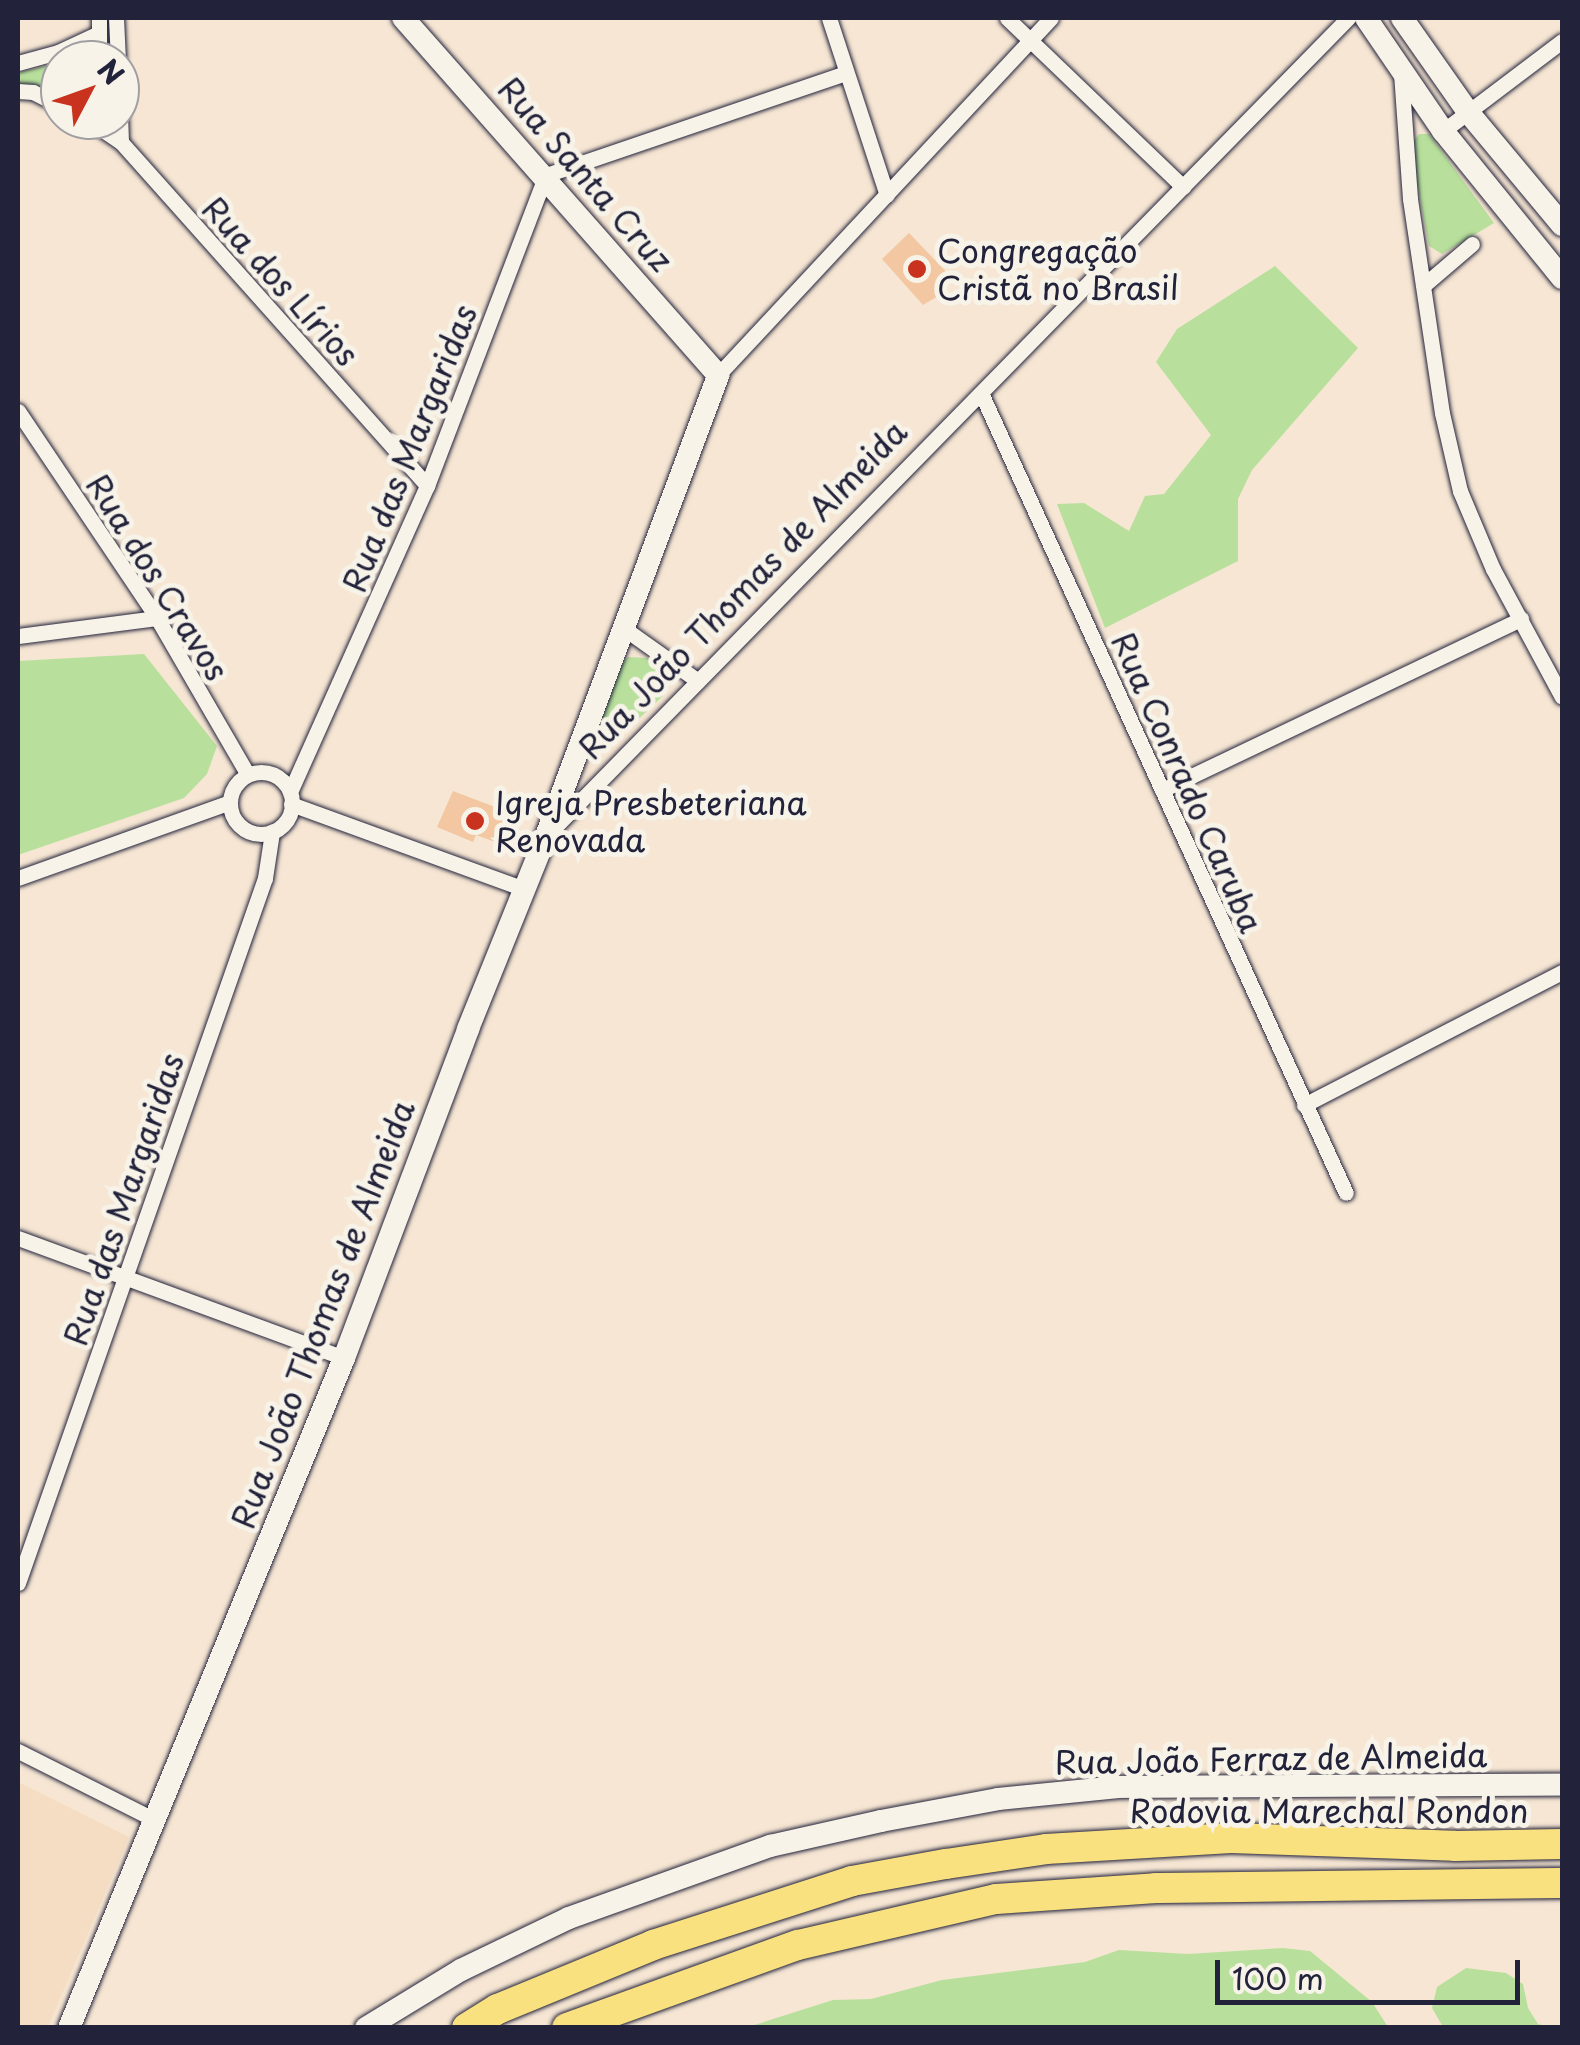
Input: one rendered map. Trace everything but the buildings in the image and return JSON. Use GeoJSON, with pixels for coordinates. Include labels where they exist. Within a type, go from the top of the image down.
{"type":"FeatureCollection","features":[{"type":"Feature","properties":{"kind":"highway","name":"Rodovia Marechal Rondon"},"geometry":{"type":"LineString","coordinates":[[467,2028],[498,2009],[653,1945],[852,1882],[946,1864],[1046,1849],[1230,1838],[1456,1846],[1562,1844]]}},
{"type":"Feature","properties":{"kind":"highway"},"geometry":{"type":"LineString","coordinates":[[567,2028],[798,1945],[996,1899],[1156,1888],[1562,1883]]}},
{"type":"Feature","properties":{"kind":"street","name":"Rua Santa Cruz"},"geometry":{"type":"LineString","coordinates":[[402,18],[546,175],[718,375]]}},
{"type":"Feature","properties":{"kind":"street"},"geometry":{"type":"LineString","coordinates":[[830,18],[887,195]]}},
{"type":"Feature","properties":{"kind":"street"},"geometry":{"type":"LineString","coordinates":[[1007,18],[1182,186]]}},
{"type":"Feature","properties":{"kind":"street"},"geometry":{"type":"LineString","coordinates":[[546,836],[718,375],[1051,18]]}},
{"type":"Feature","properties":{"kind":"street"},"geometry":{"type":"LineString","coordinates":[[1366,18],[1443,131],[1562,278]]}},
{"type":"Feature","properties":{"kind":"street"},"geometry":{"type":"LineString","coordinates":[[1402,18],[1468,112],[1562,225]]}},
{"type":"Feature","properties":{"kind":"street","name":"Rua João Thomas de Almeida"},"geometry":{"type":"LineString","coordinates":[[69,2028],[344,1358],[546,836],[1182,186],[1337,21]]}},
{"type":"Feature","properties":{"kind":"street"},"geometry":{"type":"LineString","coordinates":[[18,63],[58,52],[100,26]]}},
{"type":"Feature","properties":{"kind":"street"},"geometry":{"type":"LineString","coordinates":[[1443,131],[1562,41]]}},
{"type":"Feature","properties":{"kind":"street"},"geometry":{"type":"LineString","coordinates":[[1401,73],[1410,198],[1442,413],[1460,491],[1520,619],[1562,697]]}},
{"type":"Feature","properties":{"kind":"street"},"geometry":{"type":"LineString","coordinates":[[546,175],[846,74]]}},
{"type":"Feature","properties":{"kind":"street","name":"Rua dos Lírios"},"geometry":{"type":"LineString","coordinates":[[118,140],[427,486]]}},
{"type":"Feature","properties":{"kind":"street","name":"Rua das Margaridas"},"geometry":{"type":"LineString","coordinates":[[290,798],[427,486],[546,175]]}},
{"type":"Feature","properties":{"kind":"street"},"geometry":{"type":"LineString","coordinates":[[1424,285],[1472,244]]}},
{"type":"Feature","properties":{"kind":"street","name":"Rua Conrado Caruba"},"geometry":{"type":"LineString","coordinates":[[980,393],[1346,1193]]}},
{"type":"Feature","properties":{"kind":"street","name":"Rua dos Cravos"},"geometry":{"type":"LineString","coordinates":[[18,411],[156,618],[248,775]]}},
{"type":"Feature","properties":{"kind":"street"},"geometry":{"type":"LineString","coordinates":[[18,636],[156,618]]}},
{"type":"Feature","properties":{"kind":"street"},"geometry":{"type":"LineString","coordinates":[[1162,790],[1520,619]]}},
{"type":"Feature","properties":{"kind":"street"},"geometry":{"type":"LineString","coordinates":[[622,627],[698,682]]}},
{"type":"Feature","properties":{"kind":"street"},"geometry":{"type":"LineString","coordinates":[[290,798],[286,821],[272,832],[243,828],[230,802],[234,787],[248,775],[269,773],[290,798],[524,889]]}},
{"type":"Feature","properties":{"kind":"street"},"geometry":{"type":"LineString","coordinates":[[18,880],[230,802]]}},
{"type":"Feature","properties":{"kind":"street","name":"Rua das Margaridas"},"geometry":{"type":"LineString","coordinates":[[18,1583],[265,878],[272,832]]}},
{"type":"Feature","properties":{"kind":"street"},"geometry":{"type":"LineString","coordinates":[[1304,1105],[1562,972]]}},
{"type":"Feature","properties":{"kind":"street"},"geometry":{"type":"LineString","coordinates":[[18,1238],[344,1358]]}},
{"type":"Feature","properties":{"kind":"street"},"geometry":{"type":"LineString","coordinates":[[18,1750],[155,1820]]}},
{"type":"Feature","properties":{"kind":"street","name":"Rua João Ferraz de Almeida"},"geometry":{"type":"LineString","coordinates":[[366,2028],[461,1970],[569,1918],[770,1846],[881,1821],[998,1799],[1118,1787],[1562,1785]]}},
{"type":"Feature","properties":{"kind":"shaded area"},"geometry":{"type":"Polygon","coordinates":[[[18,1782],[129,1837],[48,2027],[18,2027],[18,1782]]]}},
{"type":"Feature","properties":{"kind":"green space"},"geometry":{"type":"Polygon","coordinates":[[[40,67],[40,92],[18,87],[18,73],[40,67]]]}},
{"type":"Feature","properties":{"kind":"green space"},"geometry":{"type":"Polygon","coordinates":[[[1419,134],[1429,134],[1494,223],[1442,254],[1429,246],[1410,146],[1419,134]]]}},
{"type":"Feature","properties":{"kind":"green space"},"geometry":{"type":"Polygon","coordinates":[[[1275,266],[1358,348],[1252,470],[1238,499],[1238,561],[1105,628],[1057,504],[1084,503],[1129,531],[1145,496],[1164,494],[1211,435],[1156,362],[1177,329],[1275,266]]]}},
{"type":"Feature","properties":{"kind":"green space"},"geometry":{"type":"Polygon","coordinates":[[[144,654],[217,746],[207,774],[184,798],[18,855],[18,661],[144,654]]]}},
{"type":"Feature","properties":{"kind":"green space"},"geometry":{"type":"Polygon","coordinates":[[[628,657],[648,658],[663,670],[664,695],[612,744],[603,746],[596,741],[594,731],[618,666],[628,657]]]}},
{"type":"Feature","properties":{"kind":"green space"},"geometry":{"type":"Polygon","coordinates":[[[1283,1948],[1310,1951],[1372,2002],[1388,2027],[748,2027],[833,2000],[871,1999],[942,1980],[1085,1962],[1119,1950],[1188,1954],[1283,1948]]]}},
{"type":"Feature","properties":{"kind":"green space"},"geometry":{"type":"Polygon","coordinates":[[[1466,1968],[1506,1973],[1523,1984],[1528,2008],[1538,2024],[1549,2027],[1443,2027],[1432,2008],[1437,1987],[1466,1968]]]}},
{"type":"Feature","properties":{"kind":"place","name":"Congregação Cristã no Brasil"},"geometry":{"type":"Point","coordinates":[917,269]}},
{"type":"Feature","properties":{"kind":"place","name":"Igreja Presbeteriana Renovada"},"geometry":{"type":"Point","coordinates":[475,821]}}]}
